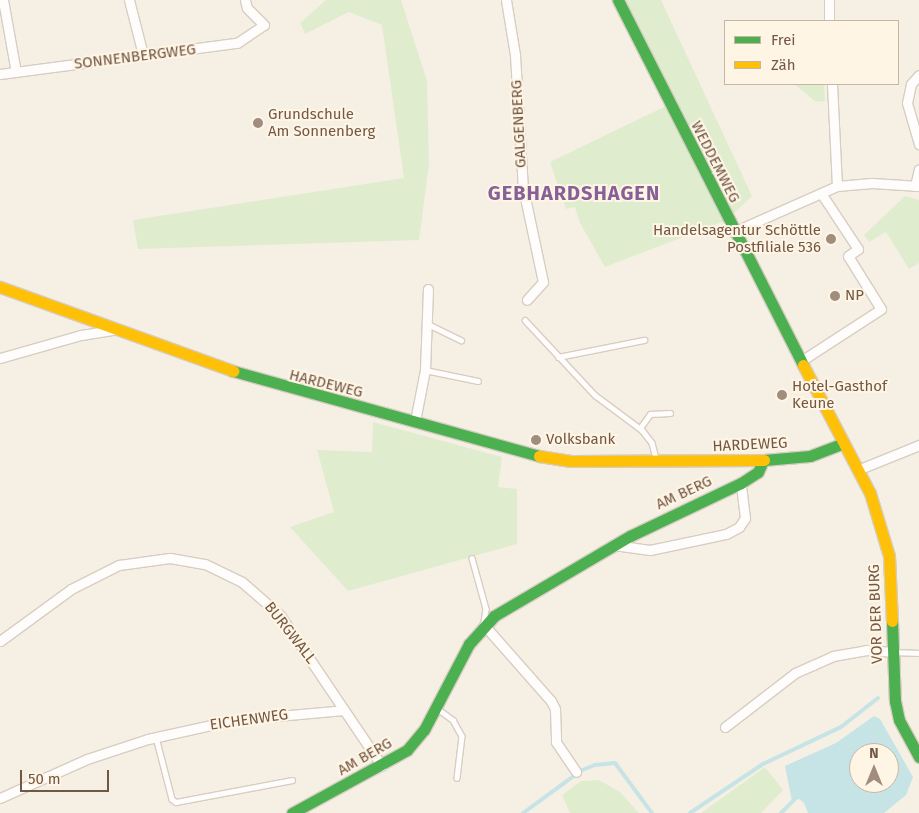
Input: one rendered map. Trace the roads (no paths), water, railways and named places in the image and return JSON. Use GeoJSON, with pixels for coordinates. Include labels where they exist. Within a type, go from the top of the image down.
{"type":"FeatureCollection","features":[{"type":"Feature","properties":{"kind":"street"},"geometry":{"type":"LineString","coordinates":[[3,0],[16,72]]}},
{"type":"Feature","properties":{"kind":"street"},"geometry":{"type":"LineString","coordinates":[[129,0],[144,55]]}},
{"type":"Feature","properties":{"kind":"street","name":"SONNENBERGWEG"},"geometry":{"type":"LineString","coordinates":[[0,74],[238,43],[264,25],[247,8],[245,0]]}},
{"type":"Feature","properties":{"kind":"street","name":"GALGENBERG"},"geometry":{"type":"LineString","coordinates":[[506,0],[515,56],[523,188],[543,282],[526,300]]}},
{"type":"Feature","properties":{"kind":"street","name":"WEDDEMWEG"},"geometry":{"type":"LineString","coordinates":[[618,0],[733,232],[844,443]]}},
{"type":"Feature","properties":{"kind":"street"},"geometry":{"type":"LineString","coordinates":[[829,0],[829,20]]}},
{"type":"Feature","properties":{"kind":"street"},"geometry":{"type":"LineString","coordinates":[[919,75],[911,84],[907,103],[919,144]]}},
{"type":"Feature","properties":{"kind":"street"},"geometry":{"type":"LineString","coordinates":[[832,85],[837,186]]}},
{"type":"Feature","properties":{"kind":"street"},"geometry":{"type":"LineString","coordinates":[[733,232],[837,186],[872,182],[917,186],[919,169]]}},
{"type":"Feature","properties":{"kind":"street"},"geometry":{"type":"LineString","coordinates":[[801,361],[881,309],[848,256],[858,249],[821,193]]}},
{"type":"Feature","properties":{"kind":"street","name":"HARDEWEG"},"geometry":{"type":"LineString","coordinates":[[0,287],[114,330],[286,389],[415,421],[536,456],[571,461],[763,461],[810,456],[844,443]]}},
{"type":"Feature","properties":{"kind":"street"},"geometry":{"type":"LineString","coordinates":[[415,421],[425,370],[428,289]]}},
{"type":"Feature","properties":{"kind":"street"},"geometry":{"type":"LineString","coordinates":[[0,358],[81,334],[114,330]]}},
{"type":"Feature","properties":{"kind":"street","name":"VOR DER BURG"},"geometry":{"type":"LineString","coordinates":[[844,443],[860,469],[870,493],[889,556],[893,687],[899,720],[919,757]]}},
{"type":"Feature","properties":{"kind":"street"},"geometry":{"type":"LineString","coordinates":[[860,469],[919,445]]}},
{"type":"Feature","properties":{"kind":"street","name":"AM BERG"},"geometry":{"type":"LineString","coordinates":[[292,813],[382,766],[407,750],[424,730],[437,708],[458,663],[484,625],[527,595],[613,545],[740,483],[758,472],[763,461]]}},
{"type":"Feature","properties":{"kind":"street"},"geometry":{"type":"LineString","coordinates":[[613,545],[650,550],[726,534],[739,526],[745,518],[740,483]]}},
{"type":"Feature","properties":{"kind":"street","name":"BURGWALL"},"geometry":{"type":"LineString","coordinates":[[0,641],[71,589],[106,570],[134,560],[187,560],[225,572],[270,604],[289,626],[382,766]]}},
{"type":"Feature","properties":{"kind":"street"},"geometry":{"type":"LineString","coordinates":[[484,625],[550,701],[555,709],[556,742],[576,772]]}},
{"type":"Feature","properties":{"kind":"street"},"geometry":{"type":"LineString","coordinates":[[725,727],[796,673],[832,656],[866,650],[893,652]]}},
{"type":"Feature","properties":{"kind":"street","name":"EICHENWEG"},"geometry":{"type":"LineString","coordinates":[[0,798],[87,759],[156,737],[233,720],[344,710]]}},
{"type":"Feature","properties":{"kind":"lane"},"geometry":{"type":"LineString","coordinates":[[525,320],[596,396],[640,428],[652,443],[656,462]]}},
{"type":"Feature","properties":{"kind":"lane"},"geometry":{"type":"LineString","coordinates":[[428,324],[461,340]]}},
{"type":"Feature","properties":{"kind":"lane"},"geometry":{"type":"LineString","coordinates":[[558,357],[644,340]]}},
{"type":"Feature","properties":{"kind":"lane"},"geometry":{"type":"LineString","coordinates":[[425,370],[478,381]]}},
{"type":"Feature","properties":{"kind":"lane"},"geometry":{"type":"LineString","coordinates":[[640,428],[650,414],[670,413]]}},
{"type":"Feature","properties":{"kind":"lane"},"geometry":{"type":"LineString","coordinates":[[472,558],[486,609],[484,625]]}},
{"type":"Feature","properties":{"kind":"lane"},"geometry":{"type":"LineString","coordinates":[[893,652],[919,653]]}},
{"type":"Feature","properties":{"kind":"lane"},"geometry":{"type":"LineString","coordinates":[[437,708],[453,720],[462,736],[457,778]]}},
{"type":"Feature","properties":{"kind":"lane"},"geometry":{"type":"LineString","coordinates":[[156,737],[172,799],[176,802],[292,780]]}},
{"type":"Feature","properties":{"kind":"water"},"geometry":{"type":"Polygon","coordinates":[[[874,716],[880,719],[894,743],[849,743],[849,793],[899,793],[899,752],[913,777],[906,795],[884,813],[808,813],[804,803],[799,799],[792,801],[785,766],[836,743],[874,716]]]}},
{"type":"Feature","properties":{"kind":"waterway"},"geometry":{"type":"LineString","coordinates":[[690,813],[763,764],[841,727],[878,698]]}},
{"type":"Feature","properties":{"kind":"waterway"},"geometry":{"type":"LineString","coordinates":[[580,771],[595,765],[615,763],[652,813]]}},
{"type":"Feature","properties":{"kind":"waterway"},"geometry":{"type":"LineString","coordinates":[[523,813],[574,776]]}},
{"type":"Feature","properties":{"kind":"waterway"},"geometry":{"type":"LineString","coordinates":[[781,813],[795,799]]}},
{"type":"Feature","properties":{"kind":"place","name":"Grundschule Am Sonnenberg"},"geometry":{"type":"Point","coordinates":[258,123]}},
{"type":"Feature","properties":{"kind":"place","name":"Handelsagentur Schöttle Postfiliale 536"},"geometry":{"type":"Point","coordinates":[831,239]}},
{"type":"Feature","properties":{"kind":"place","name":"NP"},"geometry":{"type":"Point","coordinates":[835,296]}},
{"type":"Feature","properties":{"kind":"place","name":"Hotel-Gasthof Keune"},"geometry":{"type":"Point","coordinates":[782,395]}},
{"type":"Feature","properties":{"kind":"place","name":"Volksbank"},"geometry":{"type":"Point","coordinates":[536,440]}},
{"type":"Feature","properties":{"kind":"district","name":"GEBHARDSHAGEN"},"geometry":{"type":"Point","coordinates":[574,193]}}]}
